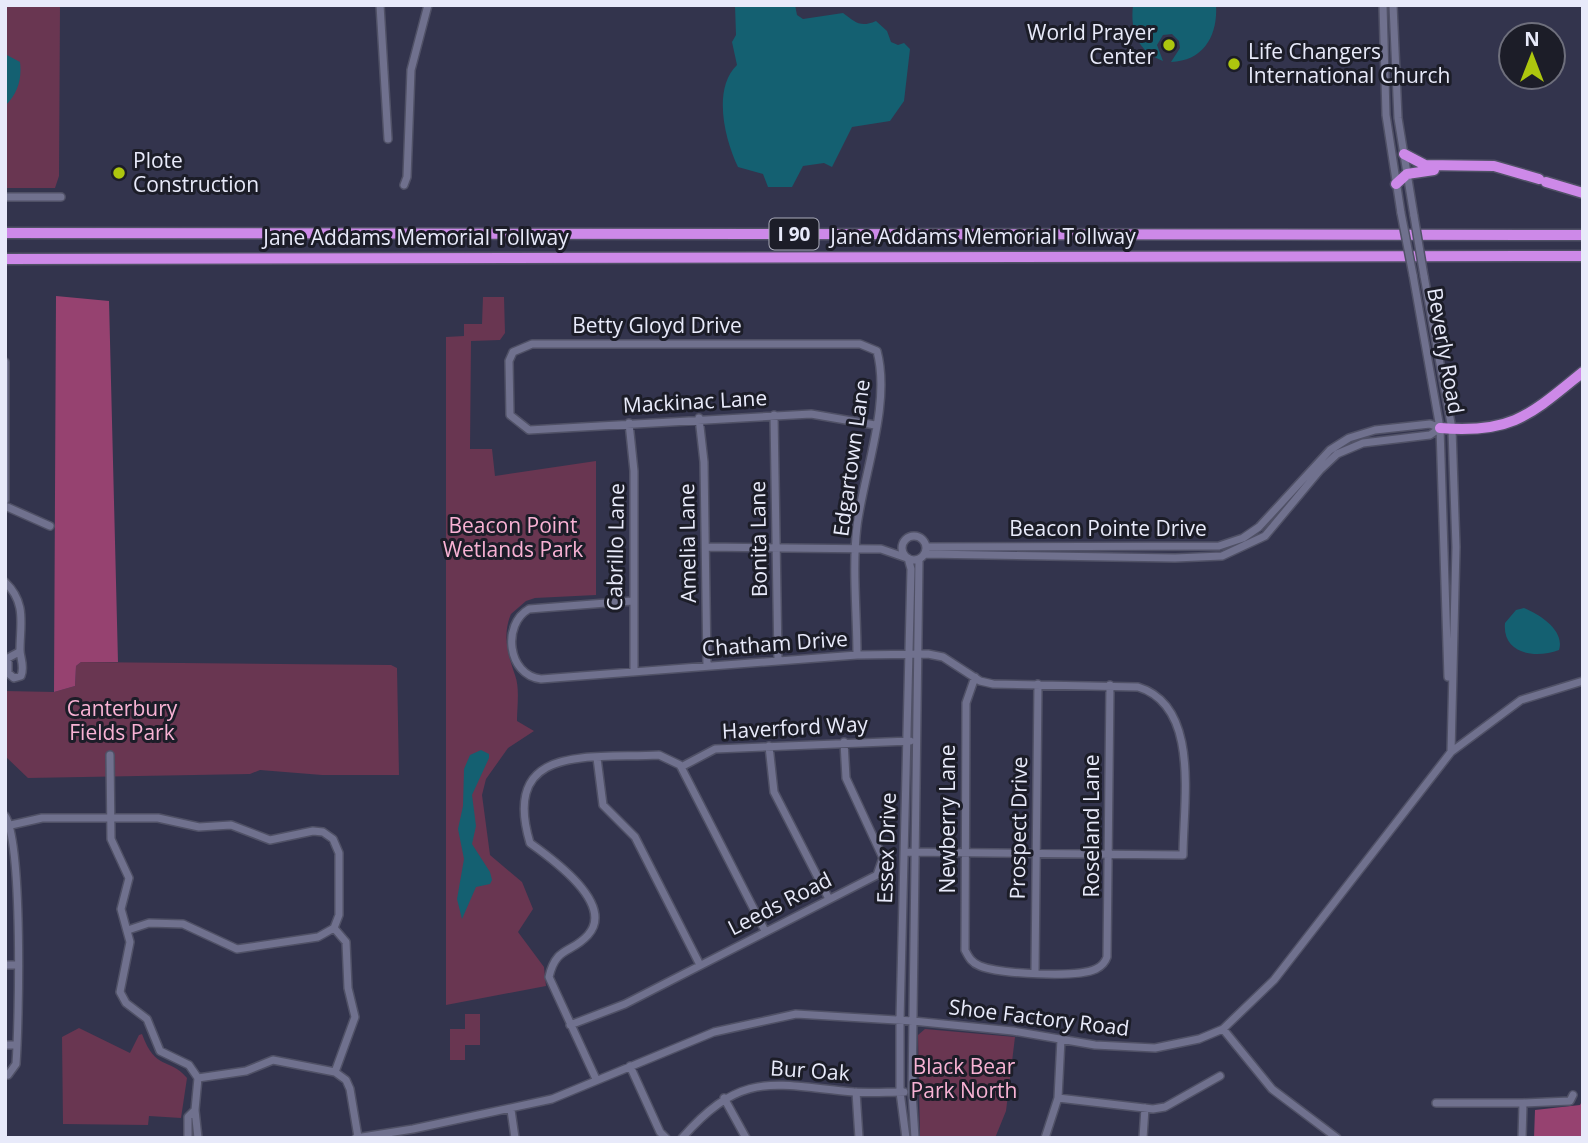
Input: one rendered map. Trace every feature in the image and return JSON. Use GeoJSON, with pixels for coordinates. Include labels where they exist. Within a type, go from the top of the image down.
{"type":"FeatureCollection","features":[{"type":"Feature","properties":{"kind":"highway"},"geometry":{"type":"LineString","coordinates":[[1404,154],[1425,165],[1494,166],[1583,193]]}},
{"type":"Feature","properties":{"kind":"highway"},"geometry":{"type":"LineString","coordinates":[[1396,184],[1407,174],[1462,164]]}},
{"type":"Feature","properties":{"kind":"highway","name":"Jane Addams Memorial Tollway"},"geometry":{"type":"LineString","coordinates":[[5,233],[1583,235]]}},
{"type":"Feature","properties":{"kind":"highway","name":"Jane Addams Memorial Tollway"},"geometry":{"type":"LineString","coordinates":[[5,259],[1583,256]]}},
{"type":"Feature","properties":{"kind":"highway"},"geometry":{"type":"LineString","coordinates":[[1440,428],[1492,429],[1512,423],[1532,413],[1583,372]]}},
{"type":"Feature","properties":{"kind":"street"},"geometry":{"type":"LineString","coordinates":[[380,5],[388,139]]}},
{"type":"Feature","properties":{"kind":"street"},"geometry":{"type":"LineString","coordinates":[[404,184],[407,177],[411,70],[428,5]]}},
{"type":"Feature","properties":{"kind":"street","name":"Beverly Road"},"geometry":{"type":"LineString","coordinates":[[1383,5],[1386,115],[1440,428],[1451,705]]}},
{"type":"Feature","properties":{"kind":"street","name":"Beverly Road"},"geometry":{"type":"LineString","coordinates":[[1393,5],[1398,118],[1452,429],[1456,547],[1451,752]]}},
{"type":"Feature","properties":{"kind":"street"},"geometry":{"type":"LineString","coordinates":[[5,197],[61,197]]}},
{"type":"Feature","properties":{"kind":"street","name":"Betty Gloyd Drive"},"geometry":{"type":"LineString","coordinates":[[518,423],[510,415],[508,406],[509,361],[513,352],[532,344],[860,344],[877,351]]}},
{"type":"Feature","properties":{"kind":"street","name":"Edgartown Lane"},"geometry":{"type":"LineString","coordinates":[[857,655],[857,528],[881,394],[881,367],[877,351]]}},
{"type":"Feature","properties":{"kind":"street"},"geometry":{"type":"LineString","coordinates":[[5,362],[5,500]]}},
{"type":"Feature","properties":{"kind":"street","name":"Mackinac Lane"},"geometry":{"type":"LineString","coordinates":[[518,423],[529,430],[699,418],[811,414],[875,425]]}},
{"type":"Feature","properties":{"kind":"street","name":"Bonita Lane"},"geometry":{"type":"LineString","coordinates":[[774,415],[778,661]]}},
{"type":"Feature","properties":{"kind":"street","name":"Amelia Lane"},"geometry":{"type":"LineString","coordinates":[[699,418],[706,547],[707,666]]}},
{"type":"Feature","properties":{"kind":"street","name":"Cabrillo Lane"},"geometry":{"type":"LineString","coordinates":[[629,423],[634,471],[634,672]]}},
{"type":"Feature","properties":{"kind":"street","name":"Beacon Pointe Drive"},"geometry":{"type":"LineString","coordinates":[[924,553],[1219,546],[1259,527],[1330,450],[1349,438],[1375,430],[1430,424],[1440,428]]}},
{"type":"Feature","properties":{"kind":"street","name":"Beacon Pointe Drive"},"geometry":{"type":"LineString","coordinates":[[924,553],[1199,558],[1222,556],[1265,536],[1337,454],[1363,443],[1430,435],[1440,428]]}},
{"type":"Feature","properties":{"kind":"street"},"geometry":{"type":"LineString","coordinates":[[5,506],[50,526]]}},
{"type":"Feature","properties":{"kind":"street"},"geometry":{"type":"LineString","coordinates":[[706,547],[881,549],[903,544],[908,538],[916,536],[923,540],[924,553],[907,558],[881,549]]}},
{"type":"Feature","properties":{"kind":"street"},"geometry":{"type":"LineString","coordinates":[[1234,541],[1238,549]]}},
{"type":"Feature","properties":{"kind":"street"},"geometry":{"type":"LineString","coordinates":[[903,544],[907,558]]}},
{"type":"Feature","properties":{"kind":"street","name":"Essex Drive"},"geometry":{"type":"LineString","coordinates":[[913,656],[924,553]]}},
{"type":"Feature","properties":{"kind":"street","name":"Essex Drive"},"geometry":{"type":"LineString","coordinates":[[906,1138],[900,1092],[900,1020],[913,656],[911,569],[907,558]]}},
{"type":"Feature","properties":{"kind":"street"},"geometry":{"type":"LineString","coordinates":[[5,582],[21,611],[23,637],[19,652]]}},
{"type":"Feature","properties":{"kind":"street","name":"Chatham Drive"},"geometry":{"type":"LineString","coordinates":[[632,601],[529,609],[521,613],[513,626],[514,659],[524,673],[541,679],[857,655],[943,657],[975,677],[993,684],[1110,685],[1138,687],[1154,693],[1172,709],[1179,729],[1184,762],[1182,855],[1110,854]]}},
{"type":"Feature","properties":{"kind":"street","name":"Newberry Lane"},"geometry":{"type":"LineString","coordinates":[[975,677],[966,703],[964,939],[971,960],[983,967],[1035,972]]}},
{"type":"Feature","properties":{"kind":"street","name":"Shoe Factory Road"},"geometry":{"type":"LineString","coordinates":[[357,1138],[511,1110],[552,1099],[714,1032],[796,1014],[913,1021],[1155,1048],[1199,1039],[1223,1029],[1274,980],[1451,752],[1521,701],[1583,681]]}},
{"type":"Feature","properties":{"kind":"street","name":"Prospect Drive"},"geometry":{"type":"LineString","coordinates":[[1035,972],[1038,684]]}},
{"type":"Feature","properties":{"kind":"street","name":"Roseland Lane"},"geometry":{"type":"LineString","coordinates":[[1035,972],[1085,972],[1103,965],[1110,942],[1110,685]]}},
{"type":"Feature","properties":{"kind":"street","name":"Essex Drive"},"geometry":{"type":"LineString","coordinates":[[911,741],[914,852],[912,1092],[915,1138]]}},
{"type":"Feature","properties":{"kind":"street","name":"Haverford Way"},"geometry":{"type":"LineString","coordinates":[[681,766],[715,749],[911,741]]}},
{"type":"Feature","properties":{"kind":"street","name":"Leeds Road"},"geometry":{"type":"LineString","coordinates":[[570,1025],[625,1004],[877,875],[883,858],[846,778],[844,742]]}},
{"type":"Feature","properties":{"kind":"street"},"geometry":{"type":"LineString","coordinates":[[768,746],[774,792],[829,899]]}},
{"type":"Feature","properties":{"kind":"street"},"geometry":{"type":"LineString","coordinates":[[110,755],[111,839],[129,878],[121,909],[130,942],[120,979],[121,996],[147,1019],[160,1051],[189,1065],[198,1077],[195,1110],[198,1138]]}},
{"type":"Feature","properties":{"kind":"street"},"geometry":{"type":"LineString","coordinates":[[596,1079],[549,977],[560,952],[588,936],[594,924],[594,911],[566,868],[530,843],[523,807],[526,787],[546,766],[597,758],[659,755],[669,757],[681,766],[765,931]]}},
{"type":"Feature","properties":{"kind":"street"},"geometry":{"type":"LineString","coordinates":[[597,758],[603,805],[635,837],[701,965]]}},
{"type":"Feature","properties":{"kind":"street"},"geometry":{"type":"LineString","coordinates":[[5,816],[11,825],[15,847],[17,965],[16,1064],[8,1075]]}},
{"type":"Feature","properties":{"kind":"street"},"geometry":{"type":"LineString","coordinates":[[11,825],[42,818],[158,818],[199,827],[227,824],[270,840],[313,831],[326,833],[333,839],[339,853],[339,915],[334,928],[318,937],[237,948],[183,924],[149,923],[128,930]]}},
{"type":"Feature","properties":{"kind":"street"},"geometry":{"type":"LineString","coordinates":[[905,852],[1110,854]]}},
{"type":"Feature","properties":{"kind":"street"},"geometry":{"type":"LineString","coordinates":[[334,928],[347,946],[348,988],[355,1017],[335,1072]]}},
{"type":"Feature","properties":{"kind":"street"},"geometry":{"type":"LineString","coordinates":[[5,965],[17,965]]}},
{"type":"Feature","properties":{"kind":"street"},"geometry":{"type":"LineString","coordinates":[[1223,1029],[1272,1089],[1337,1138]]}},
{"type":"Feature","properties":{"kind":"street"},"geometry":{"type":"LineString","coordinates":[[1045,1138],[1058,1098],[1061,1039]]}},
{"type":"Feature","properties":{"kind":"street"},"geometry":{"type":"LineString","coordinates":[[5,1045],[16,1045]]}},
{"type":"Feature","properties":{"kind":"street"},"geometry":{"type":"LineString","coordinates":[[198,1077],[246,1071],[273,1060],[335,1072],[346,1080],[350,1090],[357,1138]]}},
{"type":"Feature","properties":{"kind":"street"},"geometry":{"type":"LineString","coordinates":[[631,1066],[660,1132],[666,1138]]}},
{"type":"Feature","properties":{"kind":"street"},"geometry":{"type":"LineString","coordinates":[[1058,1098],[1145,1108],[1165,1107],[1220,1076]]}},
{"type":"Feature","properties":{"kind":"street","name":"Bur Oak"},"geometry":{"type":"LineString","coordinates":[[682,1138],[704,1114],[724,1098],[768,1083],[856,1092],[912,1092]]}},
{"type":"Feature","properties":{"kind":"street"},"geometry":{"type":"LineString","coordinates":[[856,1092],[859,1138]]}},
{"type":"Feature","properties":{"kind":"street"},"geometry":{"type":"LineString","coordinates":[[1436,1104],[1562,1103],[1570,1101],[1573,1096]]}},
{"type":"Feature","properties":{"kind":"street"},"geometry":{"type":"LineString","coordinates":[[724,1098],[746,1138]]}},
{"type":"Feature","properties":{"kind":"street"},"geometry":{"type":"LineString","coordinates":[[1522,1138],[1523,1103]]}},
{"type":"Feature","properties":{"kind":"street"},"geometry":{"type":"LineString","coordinates":[[1143,1138],[1145,1108]]}},
{"type":"Feature","properties":{"kind":"street"},"geometry":{"type":"LineString","coordinates":[[188,1138],[188,1117],[195,1110]]}},
{"type":"Feature","properties":{"kind":"street"},"geometry":{"type":"LineString","coordinates":[[511,1110],[515,1138]]}},
{"type":"Feature","properties":{"kind":"green space"},"geometry":{"type":"Polygon","coordinates":[[[5,5],[60,5],[59,176],[55,188],[5,188],[5,5]]]}},
{"type":"Feature","properties":{"kind":"green space","name":"Beacon Point Wetlands Park"},"geometry":{"type":"Polygon","coordinates":[[[483,297],[504,297],[505,333],[500,340],[471,341],[470,449],[492,449],[495,476],[596,461],[596,595],[535,598],[526,601],[511,614],[506,637],[517,680],[517,721],[534,731],[508,748],[486,779],[482,795],[490,855],[522,882],[533,909],[518,932],[544,967],[546,986],[446,1005],[446,337],[464,336],[464,324],[482,324],[483,297]]]}},
{"type":"Feature","properties":{"kind":"green space","name":"Canterbury Fields Park"},"geometry":{"type":"Polygon","coordinates":[[[81,662],[391,665],[397,668],[399,775],[322,775],[260,770],[250,774],[28,778],[5,756],[5,691],[54,692],[75,686],[76,666],[81,662]]]}},
{"type":"Feature","properties":{"kind":"green space"},"geometry":{"type":"Polygon","coordinates":[[[465,1014],[480,1014],[480,1045],[465,1045],[465,1060],[450,1060],[450,1029],[465,1029],[465,1014]]]}},
{"type":"Feature","properties":{"kind":"green space"},"geometry":{"type":"Polygon","coordinates":[[[79,1028],[130,1053],[142,1034],[157,1059],[174,1067],[187,1078],[181,1118],[149,1116],[148,1125],[63,1124],[62,1037],[79,1028]]]}},
{"type":"Feature","properties":{"kind":"green space","name":"Black Bear Park North"},"geometry":{"type":"Polygon","coordinates":[[[925,1029],[1015,1037],[1006,1111],[995,1138],[920,1138],[918,1035],[925,1029]]]}},
{"type":"Feature","properties":{"kind":"shaded area"},"geometry":{"type":"Polygon","coordinates":[[[56,296],[109,301],[118,662],[81,662],[76,666],[75,686],[54,692],[56,296]]]}},
{"type":"Feature","properties":{"kind":"shaded area"},"geometry":{"type":"Polygon","coordinates":[[[1583,1099],[1583,1138],[1534,1138],[1535,1110],[1580,1105],[1583,1099]]]}},
{"type":"Feature","properties":{"kind":"water"},"geometry":{"type":"Polygon","coordinates":[[[735,5],[795,5],[797,15],[803,19],[843,13],[862,24],[876,21],[887,31],[891,42],[898,45],[904,43],[910,49],[904,101],[890,121],[852,127],[832,167],[824,163],[803,166],[792,187],[768,187],[763,174],[738,167],[725,129],[725,87],[729,75],[737,65],[732,42],[736,35],[735,5]]]}},
{"type":"Feature","properties":{"kind":"water"},"geometry":{"type":"Polygon","coordinates":[[[1133,5],[1216,5],[1211,36],[1207,44],[1192,57],[1171,62],[1180,48],[1179,41],[1172,34],[1163,35],[1157,45],[1163,61],[1147,52],[1138,39],[1133,24],[1133,5]]]}},
{"type":"Feature","properties":{"kind":"water"},"geometry":{"type":"Polygon","coordinates":[[[5,54],[20,62],[20,80],[5,106],[5,54]]]}},
{"type":"Feature","properties":{"kind":"water"},"geometry":{"type":"Polygon","coordinates":[[[1524,608],[1544,619],[1555,630],[1560,643],[1559,650],[1531,654],[1514,648],[1509,642],[1505,623],[1516,610],[1524,608]]]}},
{"type":"Feature","properties":{"kind":"water"},"geometry":{"type":"Polygon","coordinates":[[[481,750],[489,754],[489,758],[472,795],[476,826],[472,844],[490,872],[492,880],[490,884],[476,887],[462,919],[457,899],[464,859],[458,829],[463,806],[464,769],[470,755],[481,750]]]}},
{"type":"Feature","properties":{"kind":"place","name":"World Prayer Center"},"geometry":{"type":"Point","coordinates":[1169,45]}},
{"type":"Feature","properties":{"kind":"place","name":"Life Changers International Church"},"geometry":{"type":"Point","coordinates":[1234,64]}},
{"type":"Feature","properties":{"kind":"place","name":"Plote Construction"},"geometry":{"type":"Point","coordinates":[119,173]}}]}
